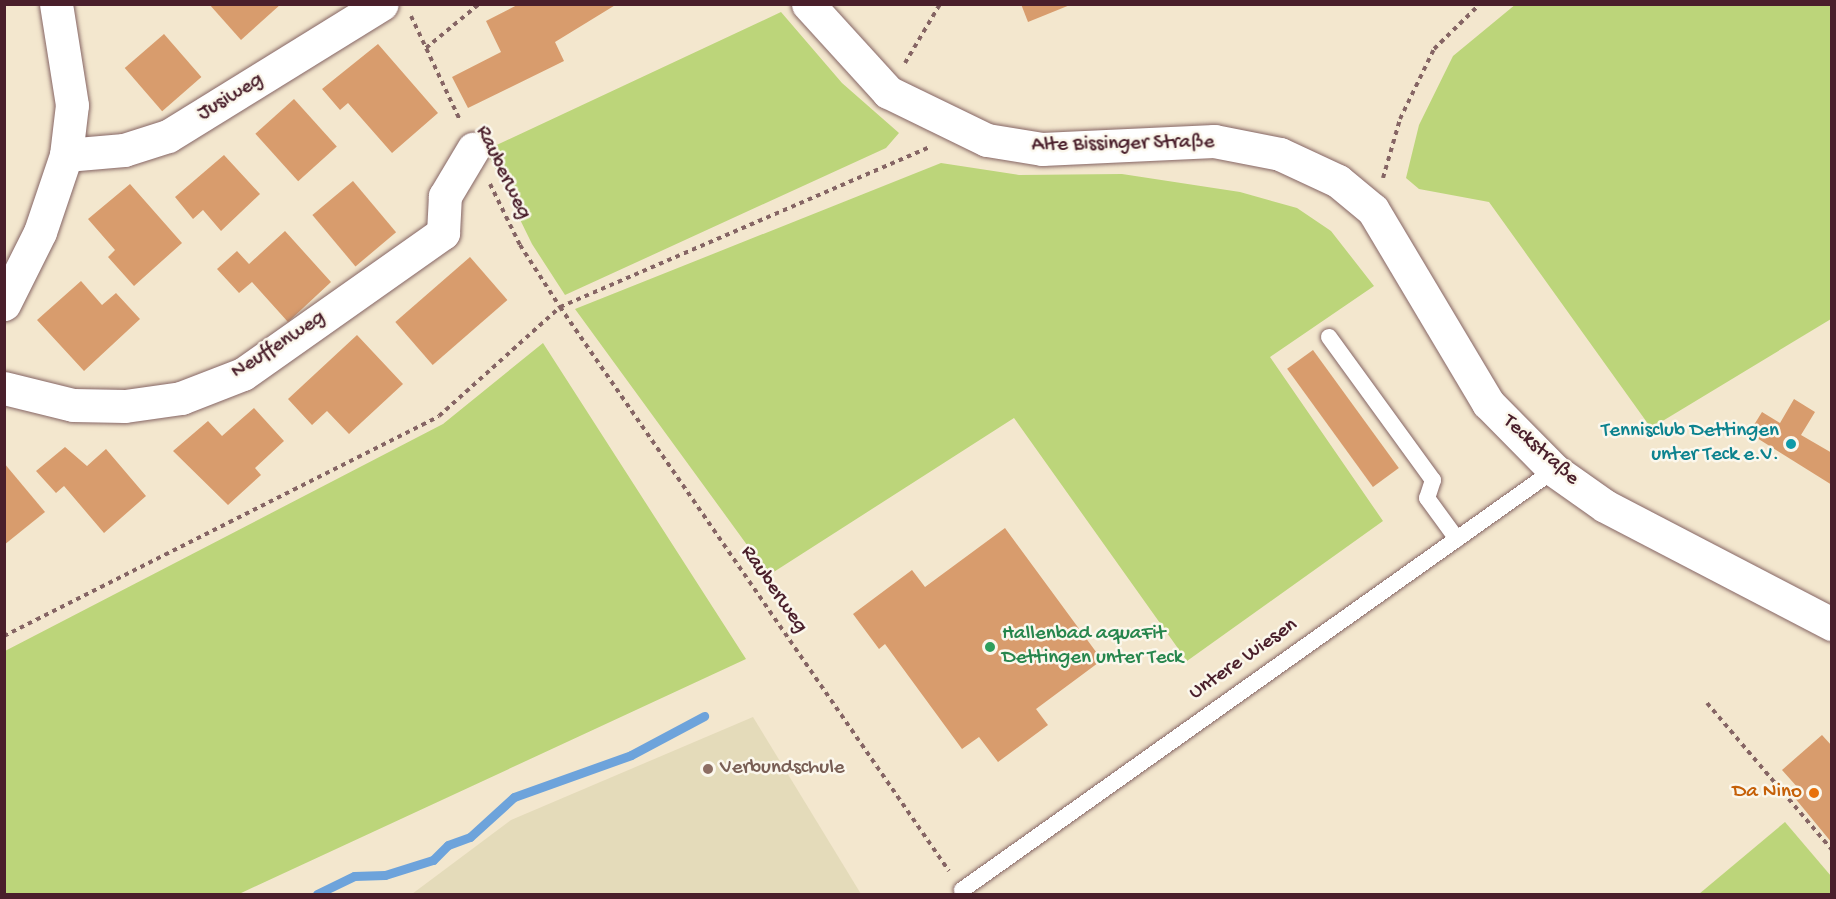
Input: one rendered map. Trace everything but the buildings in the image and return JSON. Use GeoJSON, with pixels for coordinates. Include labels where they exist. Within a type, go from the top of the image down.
{"type":"FeatureCollection","features":[{"type":"Feature","properties":{"kind":"street"},"geometry":{"type":"LineString","coordinates":[[4,304],[40,232],[66,155],[72,105],[56,4]]}},
{"type":"Feature","properties":{"kind":"street","name":"Jusiweg"},"geometry":{"type":"LineString","coordinates":[[66,155],[124,150],[168,136],[382,4]]}},
{"type":"Feature","properties":{"kind":"street","name":"Alte Bissinger Straße"},"geometry":{"type":"LineString","coordinates":[[808,4],[888,92],[952,127],[987,140],[1042,149],[1214,141],[1280,154],[1338,181]]}},
{"type":"Feature","properties":{"kind":"street","name":"Neuffenweg"},"geometry":{"type":"LineString","coordinates":[[4,388],[73,405],[125,406],[181,398],[243,374],[443,233],[445,196],[473,149]]}},
{"type":"Feature","properties":{"kind":"street","name":"Teckstraße"},"geometry":{"type":"LineString","coordinates":[[1338,181],[1373,210],[1488,403],[1554,470],[1605,506],[1832,624]]}},
{"type":"Feature","properties":{"kind":"lane"},"geometry":{"type":"LineString","coordinates":[[1329,337],[1433,480],[1427,498],[1457,539]]}},
{"type":"Feature","properties":{"kind":"lane","name":"Untere Wiesen"},"geometry":{"type":"LineString","coordinates":[[962,890],[1554,470]]}},
{"type":"Feature","properties":{"kind":"path","name":"Rauberweg"},"geometry":{"type":"LineString","coordinates":[[405,4],[520,245],[560,307],[962,890]]}},
{"type":"Feature","properties":{"kind":"path"},"geometry":{"type":"LineString","coordinates":[[426,48],[479,4]]}},
{"type":"Feature","properties":{"kind":"path"},"geometry":{"type":"LineString","coordinates":[[888,92],[940,4]]}},
{"type":"Feature","properties":{"kind":"path"},"geometry":{"type":"LineString","coordinates":[[1373,210],[1400,119],[1434,49],[1480,4]]}},
{"type":"Feature","properties":{"kind":"path"},"geometry":{"type":"LineString","coordinates":[[4,636],[439,416],[560,307],[936,144],[952,127]]}},
{"type":"Feature","properties":{"kind":"path"},"geometry":{"type":"LineString","coordinates":[[1707,703],[1832,850]]}},
{"type":"Feature","properties":{"kind":"shaded area","name":"Verbundschule"},"geometry":{"type":"Polygon","coordinates":[[[753,717],[861,894],[412,894],[511,820],[753,717]]]}},
{"type":"Feature","properties":{"kind":"green space"},"geometry":{"type":"Polygon","coordinates":[[[1516,4],[1831,5],[1831,319],[1651,428],[1489,202],[1419,189],[1406,178],[1419,125],[1453,56],[1516,4]]]}},
{"type":"Feature","properties":{"kind":"green space"},"geometry":{"type":"Polygon","coordinates":[[[781,12],[842,83],[899,133],[886,148],[565,295],[532,244],[486,150],[781,12]]]}},
{"type":"Feature","properties":{"kind":"green space"},"geometry":{"type":"Polygon","coordinates":[[[941,163],[1019,175],[1122,174],[1240,192],[1297,208],[1331,231],[1374,286],[1270,357],[1383,521],[1187,661],[1014,418],[769,575],[575,309],[941,163]]]}},
{"type":"Feature","properties":{"kind":"green space"},"geometry":{"type":"Polygon","coordinates":[[[543,343],[746,659],[239,894],[5,894],[5,651],[443,424],[543,343]]]}},
{"type":"Feature","properties":{"kind":"green space"},"geometry":{"type":"Polygon","coordinates":[[[1785,822],[1831,876],[1831,894],[1699,894],[1785,822]]]}},
{"type":"Feature","properties":{"kind":"waterway"},"geometry":{"type":"LineString","coordinates":[[317,894],[354,876],[385,875],[433,860],[448,845],[470,837],[514,797],[631,755],[704,716]]}},
{"type":"Feature","properties":{"kind":"place","name":"Tennisclub Dettingen unter Teck e.V."},"geometry":{"type":"Point","coordinates":[1791,444]}},
{"type":"Feature","properties":{"kind":"place","name":"Hallenbad aquaFit Dettingen unter Teck"},"geometry":{"type":"Point","coordinates":[990,647]}},
{"type":"Feature","properties":{"kind":"place","name":"Verbundschule"},"geometry":{"type":"Point","coordinates":[708,769]}},
{"type":"Feature","properties":{"kind":"place","name":"Da Nino"},"geometry":{"type":"Point","coordinates":[1814,793]}}]}
